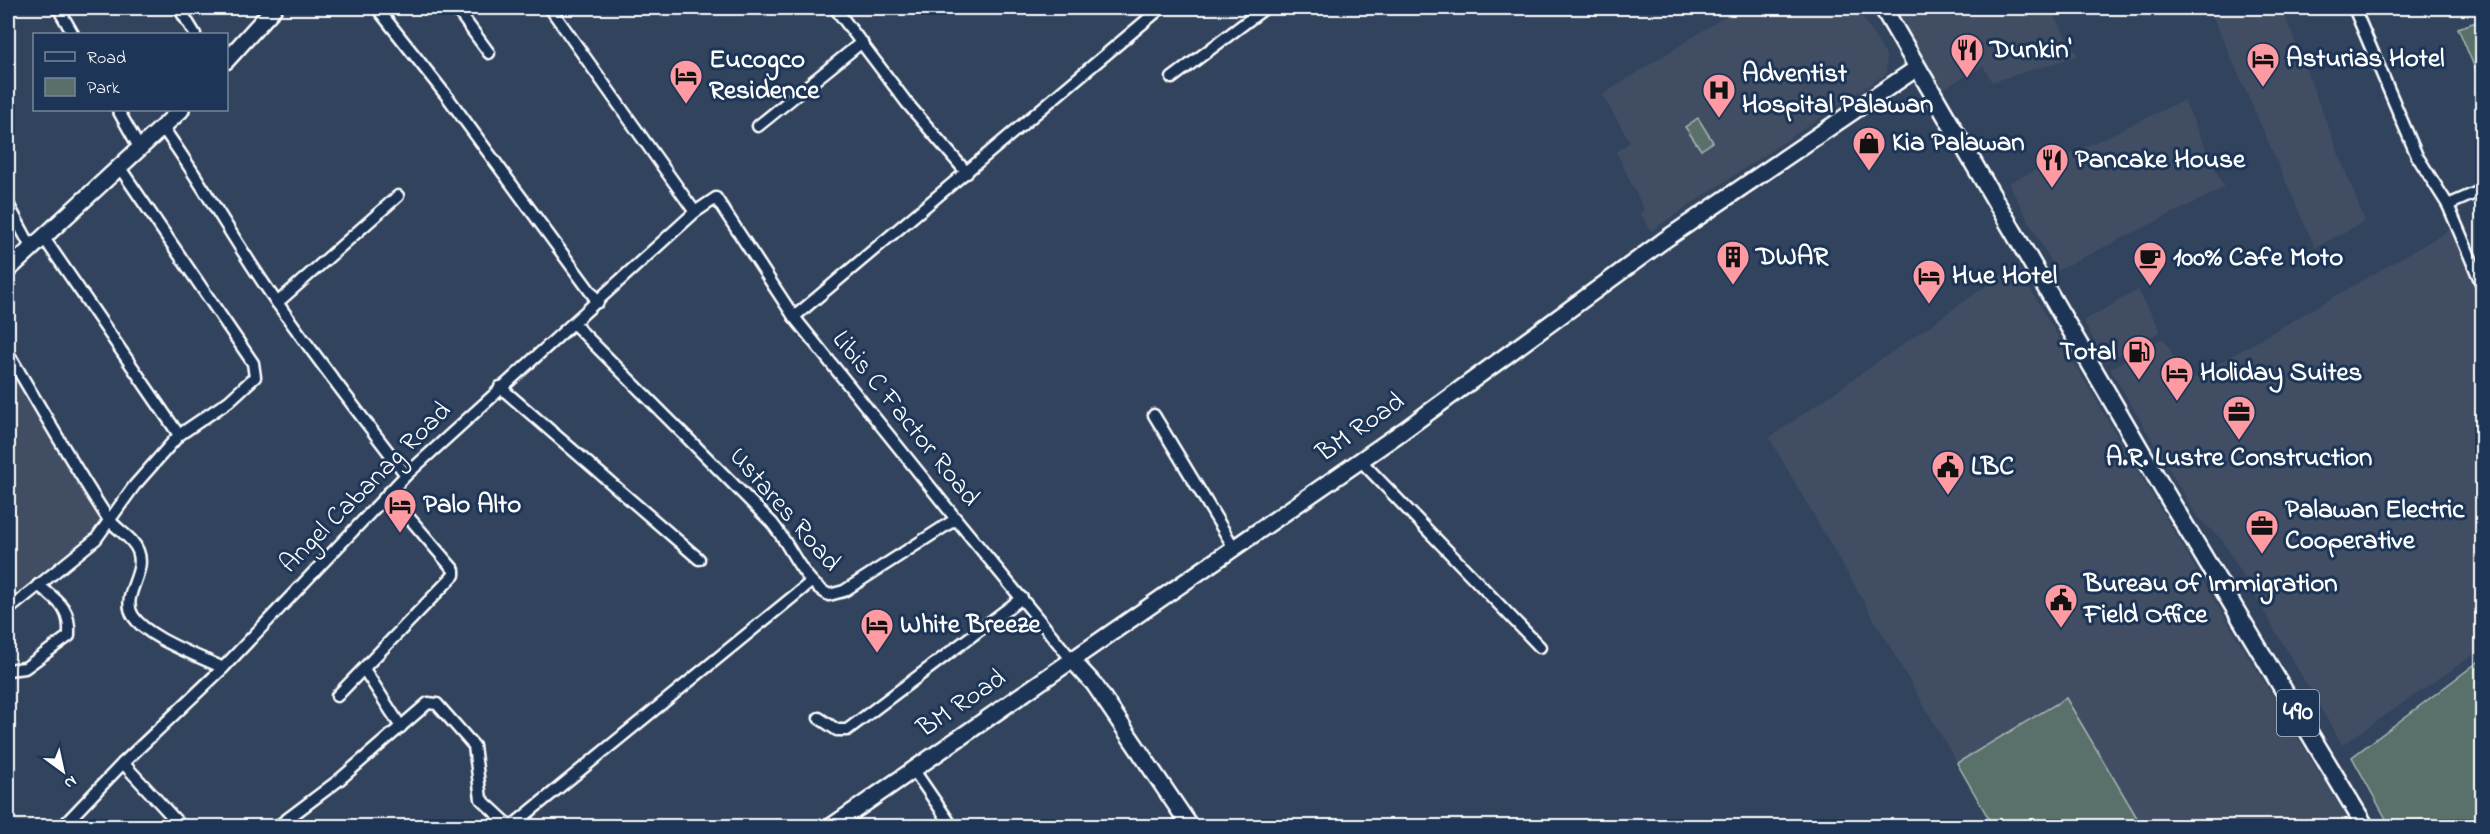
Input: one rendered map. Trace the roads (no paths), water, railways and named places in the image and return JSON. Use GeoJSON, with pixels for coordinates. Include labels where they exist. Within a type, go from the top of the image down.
{"type":"FeatureCollection","features":[{"type":"Feature","properties":{"kind":"main road","name":"490"},"geometry":{"type":"LineString","coordinates":[[1883,8],[2365,826]]}},
{"type":"Feature","properties":{"kind":"street"},"geometry":{"type":"LineString","coordinates":[[58,8],[73,33]]}},
{"type":"Feature","properties":{"kind":"street"},"geometry":{"type":"LineString","coordinates":[[179,8],[194,33]]}},
{"type":"Feature","properties":{"kind":"street"},"geometry":{"type":"LineString","coordinates":[[228,59],[274,8]]}},
{"type":"Feature","properties":{"kind":"street"},"geometry":{"type":"LineString","coordinates":[[377,8],[449,99],[598,302]]}},
{"type":"Feature","properties":{"kind":"street"},"geometry":{"type":"LineString","coordinates":[[456,8],[489,53]]}},
{"type":"Feature","properties":{"kind":"street"},"geometry":{"type":"LineString","coordinates":[[550,8],[696,212]]}},
{"type":"Feature","properties":{"kind":"street"},"geometry":{"type":"LineString","coordinates":[[835,8],[907,102],[967,173]]}},
{"type":"Feature","properties":{"kind":"street"},"geometry":{"type":"LineString","coordinates":[[794,316],[967,173],[1079,74],[1161,8]]}},
{"type":"Feature","properties":{"kind":"street"},"geometry":{"type":"LineString","coordinates":[[1172,78],[1265,8]]}},
{"type":"Feature","properties":{"kind":"street"},"geometry":{"type":"LineString","coordinates":[[2354,8],[2417,156],[2448,205],[2478,266],[2482,285]]}},
{"type":"Feature","properties":{"kind":"street"},"geometry":{"type":"LineString","coordinates":[[758,126],[862,42]]}},
{"type":"Feature","properties":{"kind":"street","name":"BM Road"},"geometry":{"type":"LineString","coordinates":[[832,826],[1360,460],[1672,235],[1917,68]]}},
{"type":"Feature","properties":{"kind":"street"},"geometry":{"type":"LineString","coordinates":[[118,111],[141,149]]}},
{"type":"Feature","properties":{"kind":"street"},"geometry":{"type":"LineString","coordinates":[[8,270],[181,111]]}},
{"type":"Feature","properties":{"kind":"street"},"geometry":{"type":"LineString","coordinates":[[163,128],[194,171],[227,228],[277,303],[406,475]]}},
{"type":"Feature","properties":{"kind":"street"},"geometry":{"type":"LineString","coordinates":[[8,610],[96,539],[134,486],[179,435],[229,401],[251,382],[256,372],[253,363],[120,168]]}},
{"type":"Feature","properties":{"kind":"street"},"geometry":{"type":"LineString","coordinates":[[2448,205],[2482,190]]}},
{"type":"Feature","properties":{"kind":"street"},"geometry":{"type":"LineString","coordinates":[[277,303],[398,196]]}},
{"type":"Feature","properties":{"kind":"street","name":"Angel Cabanag Road"},"geometry":{"type":"LineString","coordinates":[[63,826],[123,764],[223,668],[406,475],[500,387],[574,324],[696,212],[716,198]]}},
{"type":"Feature","properties":{"kind":"street","name":"Libis C Factor Road"},"geometry":{"type":"LineString","coordinates":[[716,198],[794,316],[1072,660]]}},
{"type":"Feature","properties":{"kind":"street"},"geometry":{"type":"LineString","coordinates":[[8,204],[32,249]]}},
{"type":"Feature","properties":{"kind":"street"},"geometry":{"type":"LineString","coordinates":[[44,238],[179,435]]}},
{"type":"Feature","properties":{"kind":"street","name":"Ustares Road"},"geometry":{"type":"LineString","coordinates":[[574,324],[771,523],[790,546],[811,582],[829,595],[836,595],[956,519]]}},
{"type":"Feature","properties":{"kind":"street"},"geometry":{"type":"LineString","coordinates":[[8,353],[109,520],[138,548],[139,575],[129,598],[129,609],[133,616],[143,628],[223,668]]}},
{"type":"Feature","properties":{"kind":"street"},"geometry":{"type":"LineString","coordinates":[[500,387],[699,560]]}},
{"type":"Feature","properties":{"kind":"street"},"geometry":{"type":"LineString","coordinates":[[1154,415],[1233,546]]}},
{"type":"Feature","properties":{"kind":"street"},"geometry":{"type":"LineString","coordinates":[[1360,460],[1540,647]]}},
{"type":"Feature","properties":{"kind":"street"},"geometry":{"type":"LineString","coordinates":[[337,696],[454,575],[454,570],[388,493]]}},
{"type":"Feature","properties":{"kind":"street"},"geometry":{"type":"LineString","coordinates":[[278,826],[339,780],[428,704],[437,704],[474,746],[481,799],[511,826],[811,582]]}},
{"type":"Feature","properties":{"kind":"street"},"geometry":{"type":"LineString","coordinates":[[8,670],[25,668],[69,636],[70,618],[59,602],[38,585]]}},
{"type":"Feature","properties":{"kind":"street"},"geometry":{"type":"LineString","coordinates":[[819,718],[837,730],[848,730],[1022,598]]}},
{"type":"Feature","properties":{"kind":"street"},"geometry":{"type":"LineString","coordinates":[[1072,660],[1094,684],[1190,826]]}},
{"type":"Feature","properties":{"kind":"street"},"geometry":{"type":"LineString","coordinates":[[364,669],[401,727]]}},
{"type":"Feature","properties":{"kind":"street"},"geometry":{"type":"LineString","coordinates":[[123,764],[181,826]]}},
{"type":"Feature","properties":{"kind":"street"},"geometry":{"type":"LineString","coordinates":[[913,769],[952,826]]}},
{"type":"Feature","properties":{"kind":"place","name":"Dunkin'"},"geometry":{"type":"Point","coordinates":[1967,79]}},
{"type":"Feature","properties":{"kind":"place","name":"Asturias Hotel"},"geometry":{"type":"Point","coordinates":[2263,88]}},
{"type":"Feature","properties":{"kind":"place","name":"Eucogco Residence"},"geometry":{"type":"Point","coordinates":[686,105]}},
{"type":"Feature","properties":{"kind":"place","name":"Adventist Hospital Palawan"},"geometry":{"type":"Point","coordinates":[1719,119]}},
{"type":"Feature","properties":{"kind":"place","name":"Kia Palawan"},"geometry":{"type":"Point","coordinates":[1869,172]}},
{"type":"Feature","properties":{"kind":"place","name":"Pancake House"},"geometry":{"type":"Point","coordinates":[2052,189]}},
{"type":"Feature","properties":{"kind":"place","name":"DWAR"},"geometry":{"type":"Point","coordinates":[1733,286]}},
{"type":"Feature","properties":{"kind":"place","name":"100% Cafe Moto"},"geometry":{"type":"Point","coordinates":[2150,287]}},
{"type":"Feature","properties":{"kind":"place","name":"Hue Hotel"},"geometry":{"type":"Point","coordinates":[1929,305]}},
{"type":"Feature","properties":{"kind":"place","name":"Total"},"geometry":{"type":"Point","coordinates":[2139,381]}},
{"type":"Feature","properties":{"kind":"place","name":"Holiday Suites"},"geometry":{"type":"Point","coordinates":[2177,402]}},
{"type":"Feature","properties":{"kind":"place","name":"A.R. Lustre Construction"},"geometry":{"type":"Point","coordinates":[2239,441]}},
{"type":"Feature","properties":{"kind":"place","name":"LBC"},"geometry":{"type":"Point","coordinates":[1948,496]}},
{"type":"Feature","properties":{"kind":"place","name":"Palo Alto"},"geometry":{"type":"Point","coordinates":[400,534]}},
{"type":"Feature","properties":{"kind":"place","name":"Palawan Electric Cooperative"},"geometry":{"type":"Point","coordinates":[2262,555]}},
{"type":"Feature","properties":{"kind":"place","name":"Bureau of Immigration Field Office"},"geometry":{"type":"Point","coordinates":[2061,629]}},
{"type":"Feature","properties":{"kind":"place","name":"White Breeze"},"geometry":{"type":"Point","coordinates":[877,654]}}]}
